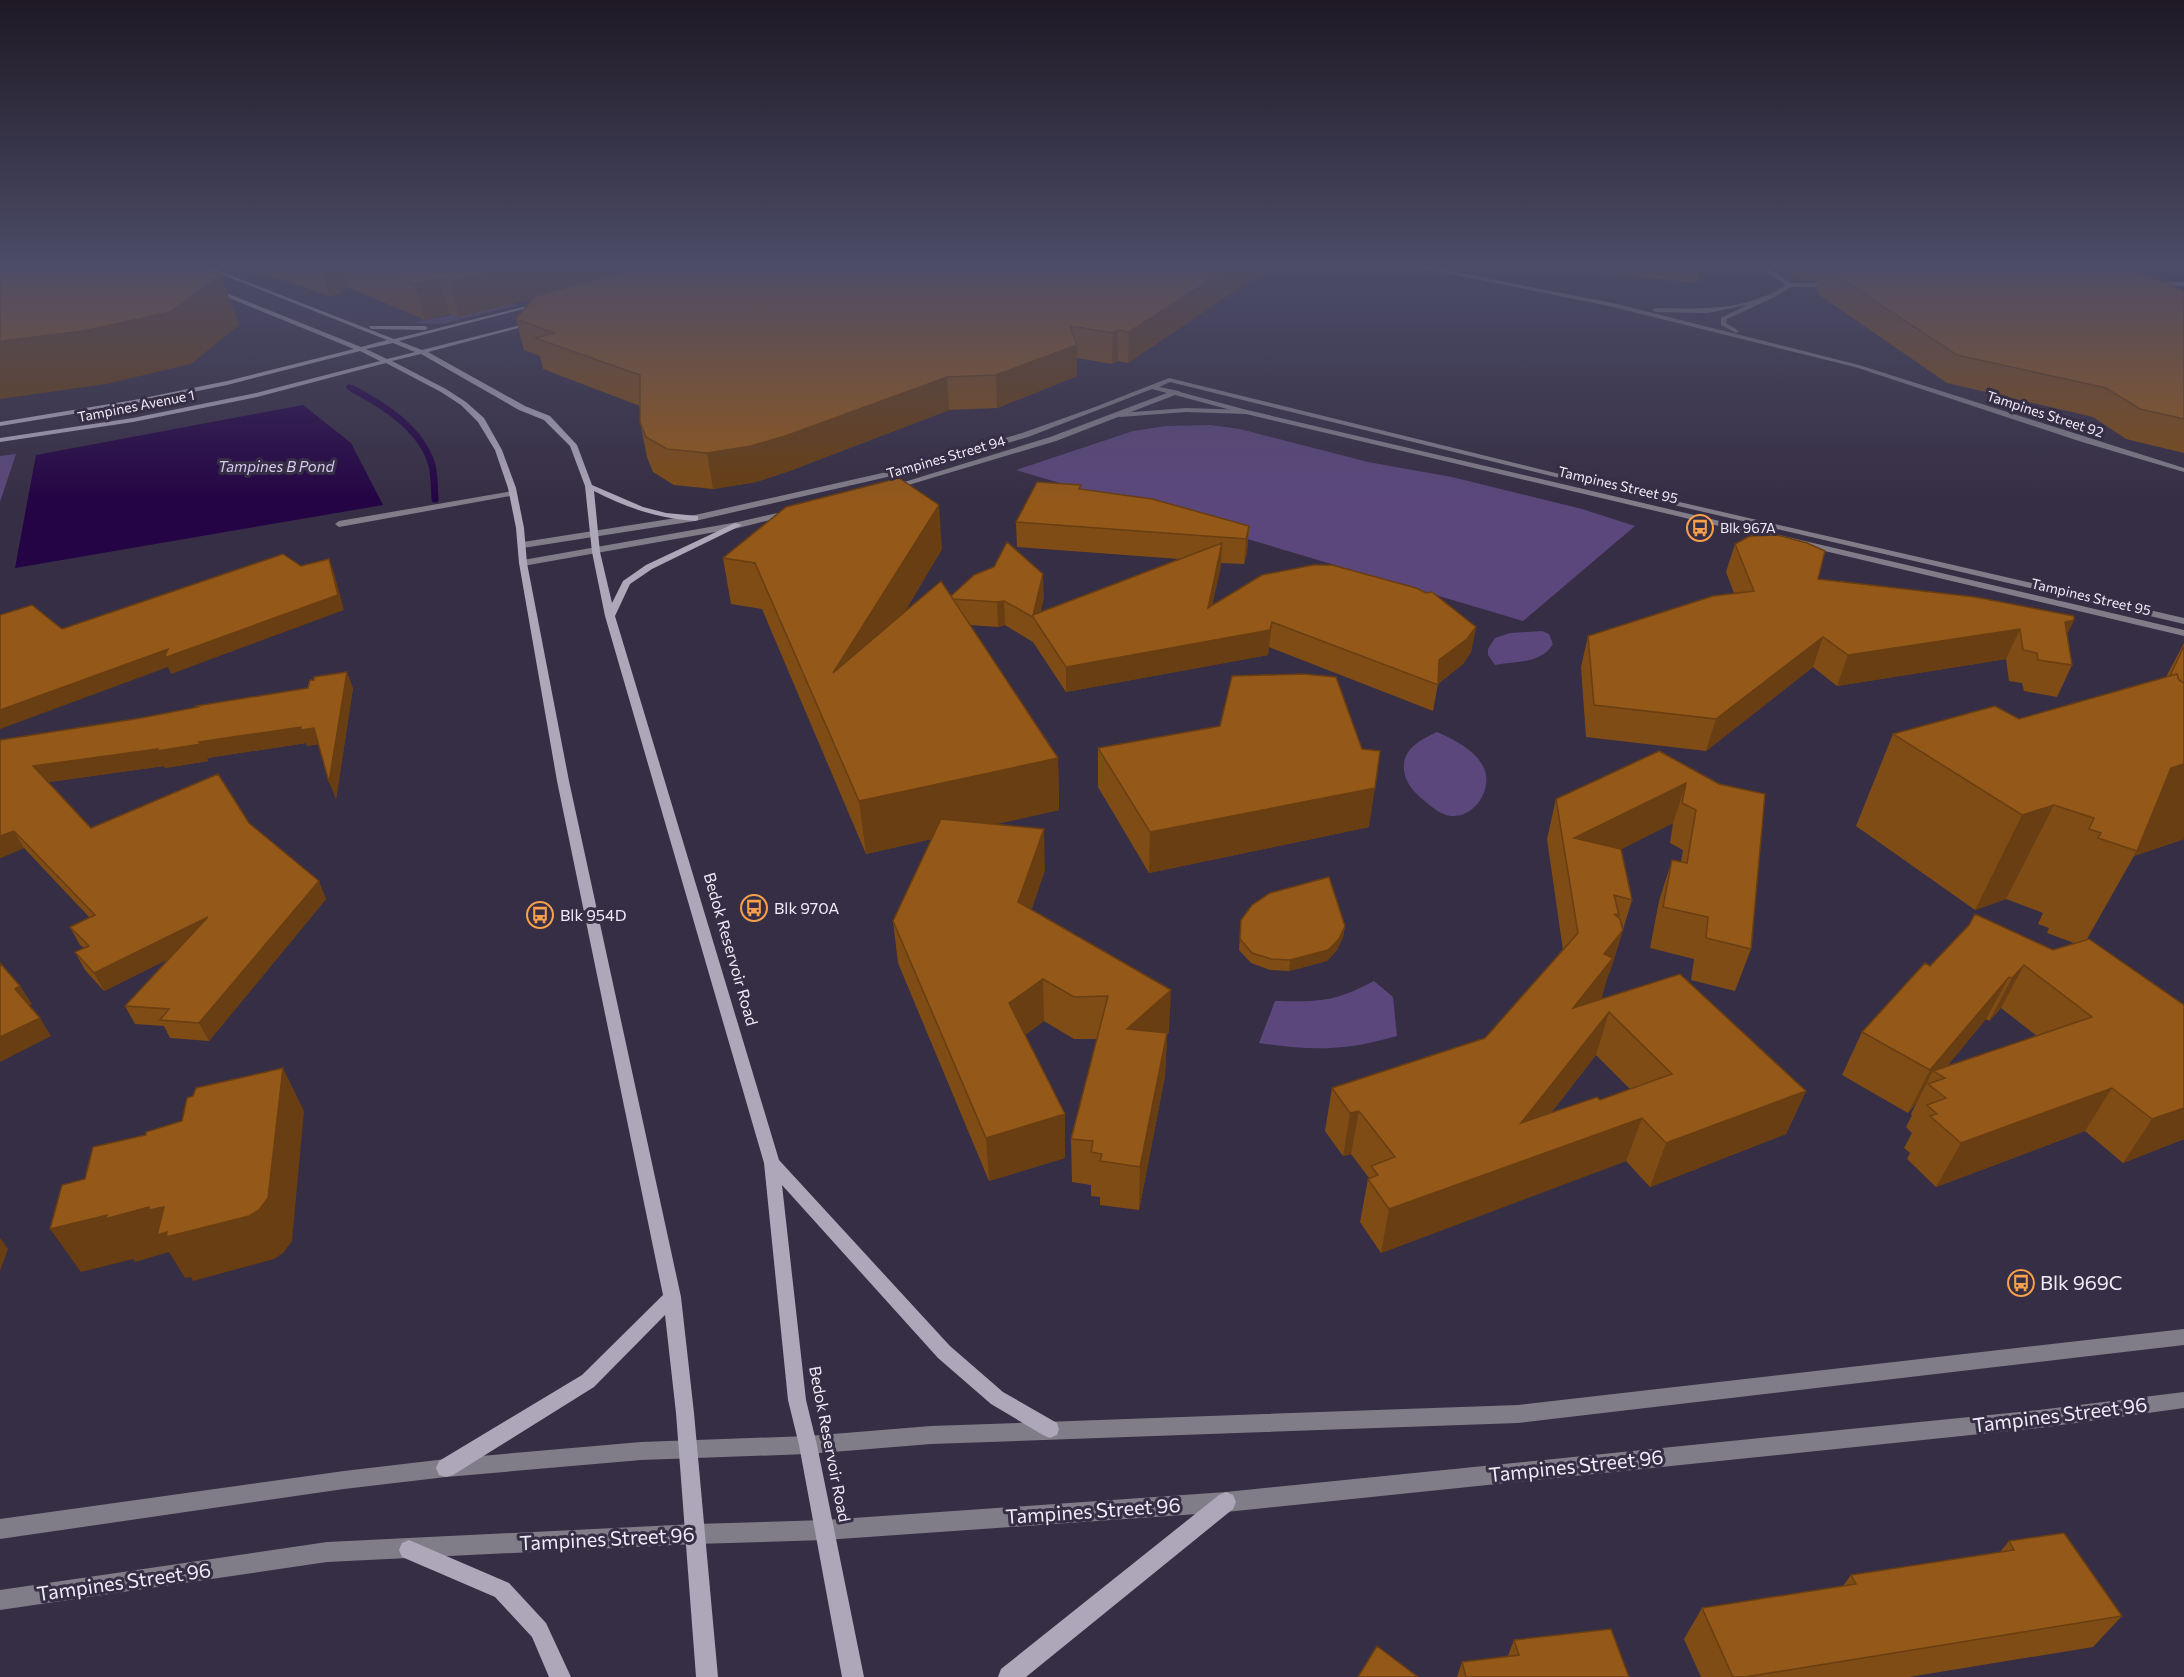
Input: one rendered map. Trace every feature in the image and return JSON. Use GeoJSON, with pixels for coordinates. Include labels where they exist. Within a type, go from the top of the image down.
{"type":"FeatureCollection","features":[{"type":"Feature","properties":{"kind":"main road"},"geometry":{"type":"LineString","coordinates":[[353,345],[439,387],[481,421],[494,438],[513,494],[523,545],[523,563],[563,781],[672,1297],[688,1449],[707,1677]]}},
{"type":"Feature","properties":{"kind":"main road","name":"Tampines Avenue 1"},"geometry":{"type":"LineString","coordinates":[[0,424],[181,393],[281,371],[378,345]]}},
{"type":"Feature","properties":{"kind":"main road","name":"Bedok Reservoir Road"},"geometry":{"type":"LineString","coordinates":[[405,345],[451,359],[522,408],[547,418],[573,445],[589,486],[596,552],[610,616],[772,1163],[797,1400],[808,1445],[853,1677]]}},
{"type":"Feature","properties":{"kind":"main road","name":"Tampines Avenue 1"},"geometry":{"type":"LineString","coordinates":[[0,440],[133,420],[257,395],[450,345]]}},
{"type":"Feature","properties":{"kind":"main road"},"geometry":{"type":"LineString","coordinates":[[451,359],[468,345]]}},
{"type":"Feature","properties":{"kind":"main road"},"geometry":{"type":"LineString","coordinates":[[589,486],[643,512],[670,518],[695,518]]}},
{"type":"Feature","properties":{"kind":"main road"},"geometry":{"type":"LineString","coordinates":[[610,616],[626,583],[641,572],[738,525]]}},
{"type":"Feature","properties":{"kind":"main road"},"geometry":{"type":"LineString","coordinates":[[772,1163],[944,1352],[997,1398],[1050,1429]]}},
{"type":"Feature","properties":{"kind":"main road"},"geometry":{"type":"LineString","coordinates":[[446,1468],[588,1381],[672,1297]]}},
{"type":"Feature","properties":{"kind":"main road"},"geometry":{"type":"LineString","coordinates":[[1009,1677],[1226,1502]]}},
{"type":"Feature","properties":{"kind":"main road"},"geometry":{"type":"LineString","coordinates":[[409,1550],[502,1590],[539,1630],[560,1677]]}},
{"type":"Feature","properties":{"kind":"street","name":"Tampines Street 92"},"geometry":{"type":"LineString","coordinates":[[1777,345],[1857,366],[2184,470]]}},
{"type":"Feature","properties":{"kind":"street","name":"Tampines Street 95"},"geometry":{"type":"LineString","coordinates":[[1169,380],[1577,480],[2184,621]]}},
{"type":"Feature","properties":{"kind":"street","name":"Tampines Street 94"},"geometry":{"type":"LineString","coordinates":[[523,545],[695,518],[893,473],[1025,435],[1098,410],[1169,380]]}},
{"type":"Feature","properties":{"kind":"street","name":"Tampines Street 94"},"geometry":{"type":"LineString","coordinates":[[884,489],[1053,439],[1192,386]]}},
{"type":"Feature","properties":{"kind":"street","name":"Tampines Street 95"},"geometry":{"type":"LineString","coordinates":[[1152,387],[1246,412],[2184,633]]}},
{"type":"Feature","properties":{"kind":"street"},"geometry":{"type":"LineString","coordinates":[[1120,415],[1186,410],[1246,412]]}},
{"type":"Feature","properties":{"kind":"street"},"geometry":{"type":"LineString","coordinates":[[339,524],[513,494]]}},
{"type":"Feature","properties":{"kind":"street"},"geometry":{"type":"LineString","coordinates":[[523,563],[596,552],[738,525],[805,508]]}},
{"type":"Feature","properties":{"kind":"street"},"geometry":{"type":"LineString","coordinates":[[0,1529],[344,1480],[446,1468],[688,1449],[808,1445],[931,1435],[1050,1429],[1518,1414],[2184,1337]]}},
{"type":"Feature","properties":{"kind":"street","name":"Tampines Street 96"},"geometry":{"type":"LineString","coordinates":[[0,1600],[327,1552],[825,1530],[1226,1502],[2040,1419],[2184,1400]]}},
{"type":"Feature","properties":{"kind":"shaded area"},"geometry":{"type":"Polygon","coordinates":[[[1210,425],[1240,429],[1368,462],[1452,477],[1582,509],[1635,526],[1523,621],[1016,470],[1133,431],[1166,426],[1210,425]]]}},
{"type":"Feature","properties":{"kind":"shaded area"},"geometry":{"type":"Polygon","coordinates":[[[16,454],[0,502],[0,456],[16,454]]]}},
{"type":"Feature","properties":{"kind":"shaded area"},"geometry":{"type":"Polygon","coordinates":[[[1542,631],[1549,634],[1553,644],[1542,655],[1520,662],[1495,665],[1488,655],[1488,649],[1495,638],[1510,633],[1542,631]]]}},
{"type":"Feature","properties":{"kind":"shaded area"},"geometry":{"type":"Polygon","coordinates":[[[1437,732],[1470,750],[1484,768],[1486,785],[1480,801],[1468,812],[1460,815],[1451,816],[1438,811],[1417,794],[1407,782],[1404,763],[1409,751],[1413,746],[1437,732]]]}},
{"type":"Feature","properties":{"kind":"shaded area"},"geometry":{"type":"Polygon","coordinates":[[[1374,981],[1393,997],[1397,1036],[1361,1045],[1328,1048],[1259,1043],[1275,1001],[1303,1001],[1337,997],[1374,981]]]}},
{"type":"Feature","properties":{"kind":"water","name":"Tampines B Pond"},"geometry":{"type":"Polygon","coordinates":[[[303,405],[351,443],[383,505],[15,568],[36,455],[303,405]]]}},
{"type":"Feature","properties":{"kind":"building"},"geometry":{"type":"Polygon","coordinates":[[[556,345],[1076,345],[996,375],[947,377],[788,435],[751,446],[707,453],[667,449],[646,437],[640,422],[640,375],[556,345]]]}},
{"type":"Feature","properties":{"kind":"building"},"geometry":{"type":"Polygon","coordinates":[[[1942,345],[2184,345],[2184,419],[2140,409],[2106,388],[1957,355],[1942,345]]]}},
{"type":"Feature","properties":{"kind":"building"},"geometry":{"type":"Polygon","coordinates":[[[899,478],[939,505],[833,673],[941,581],[1058,758],[859,801],[755,563],[723,558],[786,507],[899,478]]]}},
{"type":"Feature","properties":{"kind":"building"},"geometry":{"type":"Polygon","coordinates":[[[1037,482],[1081,485],[1079,489],[1152,499],[1249,526],[1246,539],[1016,522],[1037,482]]]}},
{"type":"Feature","properties":{"kind":"building"},"geometry":{"type":"Polygon","coordinates":[[[1777,535],[1807,543],[1825,551],[1818,579],[1975,597],[2074,616],[2074,620],[2065,622],[2072,665],[2038,660],[2037,653],[2023,650],[2020,629],[1848,655],[1823,637],[1716,719],[1594,705],[1588,636],[1713,596],[1754,591],[1735,544],[1750,536],[1777,535]]]}},
{"type":"Feature","properties":{"kind":"building"},"geometry":{"type":"Polygon","coordinates":[[[1007,542],[1043,574],[1033,615],[1222,543],[1208,608],[1262,575],[1313,565],[1332,565],[1416,588],[1426,593],[1432,592],[1476,627],[1467,639],[1439,660],[1438,685],[1272,622],[1270,630],[1066,667],[1033,617],[1004,601],[953,599],[951,596],[974,575],[994,567],[1007,542]]]}},
{"type":"Feature","properties":{"kind":"building"},"geometry":{"type":"Polygon","coordinates":[[[283,554],[301,566],[329,559],[338,595],[164,658],[168,649],[0,710],[0,615],[32,605],[62,629],[283,554]]]}},
{"type":"Feature","properties":{"kind":"building"},"geometry":{"type":"Polygon","coordinates":[[[2184,646],[2184,683],[2179,680],[2177,674],[2170,676],[2184,646]]]}},
{"type":"Feature","properties":{"kind":"building"},"geometry":{"type":"Polygon","coordinates":[[[347,672],[329,782],[314,728],[301,730],[301,727],[199,742],[201,744],[157,751],[158,749],[33,766],[91,828],[218,774],[249,823],[319,881],[199,1023],[160,1020],[169,1009],[125,1006],[208,917],[94,973],[75,952],[89,946],[70,927],[95,915],[14,831],[0,836],[0,740],[308,688],[310,680],[314,680],[314,677],[347,672]]]}},
{"type":"Feature","properties":{"kind":"building"},"geometry":{"type":"Polygon","coordinates":[[[1303,674],[1336,677],[1362,749],[1380,751],[1375,788],[1150,832],[1098,748],[1220,726],[1232,676],[1303,674]]]}},
{"type":"Feature","properties":{"kind":"building"},"geometry":{"type":"Polygon","coordinates":[[[2177,674],[2179,680],[2184,683],[2184,764],[2171,768],[2137,851],[2098,838],[2101,833],[2089,829],[2094,818],[2054,805],[2022,815],[1893,734],[1995,706],[2019,719],[2177,674]]]}},
{"type":"Feature","properties":{"kind":"building"},"geometry":{"type":"Polygon","coordinates":[[[1659,751],[1719,784],[1765,794],[1751,949],[1706,938],[1708,917],[1663,907],[1672,860],[1687,863],[1696,810],[1682,803],[1686,783],[1574,838],[1621,849],[1632,900],[1614,895],[1619,915],[1614,914],[1620,919],[1623,930],[1604,954],[1613,958],[1573,1008],[1680,974],[1806,1091],[1666,1143],[1642,1118],[1389,1209],[1368,1179],[1378,1175],[1371,1166],[1395,1157],[1359,1111],[1350,1113],[1332,1088],[1485,1038],[1578,933],[1556,799],[1659,751]],[[1609,1012],[1521,1123],[1597,1097],[1600,1100],[1672,1074],[1609,1012]]]}},
{"type":"Feature","properties":{"kind":"building"},"geometry":{"type":"Polygon","coordinates":[[[941,819],[1044,829],[1018,902],[1171,990],[1127,1029],[1167,1033],[1140,1167],[1100,1161],[1102,1154],[1091,1152],[1093,1141],[1071,1139],[1108,996],[1074,997],[1043,979],[1009,1003],[1065,1114],[986,1138],[893,921],[941,819]]]}},
{"type":"Feature","properties":{"kind":"building"},"geometry":{"type":"Polygon","coordinates":[[[1329,877],[1345,926],[1339,939],[1328,950],[1290,960],[1271,959],[1252,953],[1240,939],[1241,920],[1252,905],[1270,893],[1329,877]]]}},
{"type":"Feature","properties":{"kind":"building"},"geometry":{"type":"Polygon","coordinates":[[[1975,914],[2053,950],[2089,939],[2184,1005],[2184,1108],[2152,1119],[2112,1088],[1961,1143],[1930,1116],[1937,1114],[1927,1105],[1946,1098],[1928,1084],[1945,1078],[1933,1071],[2092,1017],[2024,965],[2012,978],[2009,977],[1930,1070],[1862,1032],[1925,963],[1930,966],[1969,925],[1975,914]]]}},
{"type":"Feature","properties":{"kind":"building"},"geometry":{"type":"Polygon","coordinates":[[[0,963],[20,986],[15,989],[40,1018],[0,1037],[0,963]]]}},
{"type":"Feature","properties":{"kind":"building"},"geometry":{"type":"Polygon","coordinates":[[[283,1068],[268,1198],[259,1210],[249,1216],[166,1237],[167,1232],[157,1235],[164,1207],[149,1210],[149,1207],[105,1219],[107,1215],[50,1229],[62,1185],[85,1179],[93,1147],[146,1135],[146,1132],[182,1121],[187,1098],[193,1096],[196,1088],[283,1068]]]}},
{"type":"Feature","properties":{"kind":"building"},"geometry":{"type":"Polygon","coordinates":[[[2064,1533],[2122,1616],[1745,1677],[1733,1677],[1702,1608],[1856,1584],[1851,1575],[2014,1550],[2009,1541],[2064,1533]]]}},
{"type":"Feature","properties":{"kind":"building"},"geometry":{"type":"Polygon","coordinates":[[[1611,1629],[1629,1677],[1466,1677],[1462,1662],[1519,1655],[1514,1640],[1611,1629]]]}},
{"type":"Feature","properties":{"kind":"building"},"geometry":{"type":"Polygon","coordinates":[[[1377,1646],[1418,1677],[1358,1677],[1377,1646]]]}},
{"type":"Feature","properties":{"kind":"waterway"},"geometry":{"type":"LineString","coordinates":[[349,387],[356,391]]}},
{"type":"Feature","properties":{"kind":"waterway"},"geometry":{"type":"LineString","coordinates":[[353,389],[399,418],[418,438],[432,466],[435,499]]}},
{"type":"Feature","properties":{"kind":"place","name":"Blk 967A"},"geometry":{"type":"Point","coordinates":[1700,528]}},
{"type":"Feature","properties":{"kind":"place","name":"Blk 970A"},"geometry":{"type":"Point","coordinates":[754,908]}},
{"type":"Feature","properties":{"kind":"place","name":"Blk 954D"},"geometry":{"type":"Point","coordinates":[540,915]}},
{"type":"Feature","properties":{"kind":"place","name":"Blk 969C"},"geometry":{"type":"Point","coordinates":[2021,1283]}}]}
